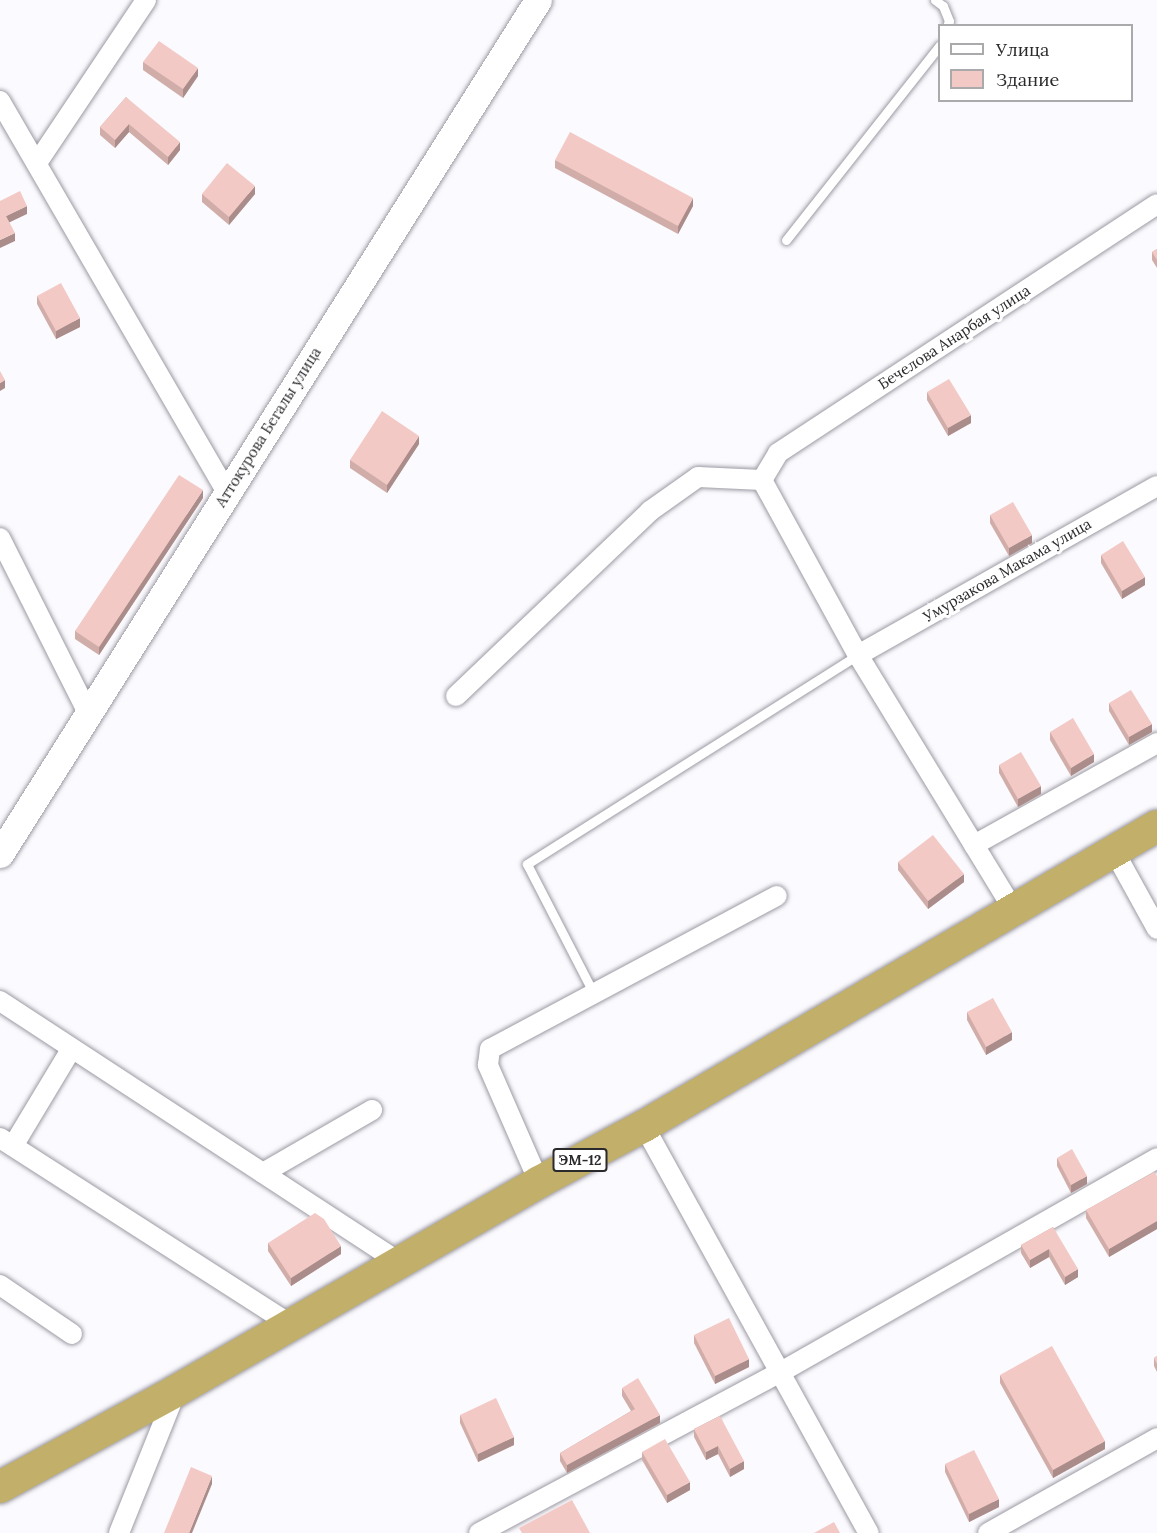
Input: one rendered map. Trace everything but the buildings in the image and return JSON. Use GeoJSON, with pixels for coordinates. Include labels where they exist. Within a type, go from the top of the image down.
{"type":"FeatureCollection","features":[{"type":"Feature","properties":{"kind":"highway","name":"ЭМ-12"},"geometry":{"type":"LineString","coordinates":[[0,1487],[644,1125],[1157,826]]}},
{"type":"Feature","properties":{"kind":"main road","name":"Аттокурова Бегалы улица"},"geometry":{"type":"LineString","coordinates":[[0,854],[538,0]]}},
{"type":"Feature","properties":{"kind":"street"},"geometry":{"type":"LineString","coordinates":[[37,163],[146,0]]}},
{"type":"Feature","properties":{"kind":"street"},"geometry":{"type":"LineString","coordinates":[[0,101],[227,492]]}},
{"type":"Feature","properties":{"kind":"street","name":"Бечелова Анарбая улица"},"geometry":{"type":"LineString","coordinates":[[762,480],[778,453],[1157,204]]}},
{"type":"Feature","properties":{"kind":"street"},"geometry":{"type":"LineString","coordinates":[[456,696],[650,511],[698,477],[762,480],[858,655],[1013,909]]}},
{"type":"Feature","properties":{"kind":"street","name":"Умурзакова Макама улица"},"geometry":{"type":"LineString","coordinates":[[858,655],[1157,486]]}},
{"type":"Feature","properties":{"kind":"street"},"geometry":{"type":"LineString","coordinates":[[0,538],[88,713]]}},
{"type":"Feature","properties":{"kind":"street"},"geometry":{"type":"LineString","coordinates":[[974,846],[1157,743]]}},
{"type":"Feature","properties":{"kind":"street"},"geometry":{"type":"LineString","coordinates":[[1113,851],[1157,929]]}},
{"type":"Feature","properties":{"kind":"street"},"geometry":{"type":"LineString","coordinates":[[539,1182],[488,1065],[490,1049],[594,996],[777,897]]}},
{"type":"Feature","properties":{"kind":"street"},"geometry":{"type":"LineString","coordinates":[[0,1001],[398,1262]]}},
{"type":"Feature","properties":{"kind":"street"},"geometry":{"type":"LineString","coordinates":[[72,1048],[6,1142],[290,1324]]}},
{"type":"Feature","properties":{"kind":"street"},"geometry":{"type":"LineString","coordinates":[[263,1173],[372,1110]]}},
{"type":"Feature","properties":{"kind":"street"},"geometry":{"type":"LineString","coordinates":[[644,1125],[869,1533]]}},
{"type":"Feature","properties":{"kind":"street"},"geometry":{"type":"LineString","coordinates":[[479,1533],[780,1373],[1157,1158]]}},
{"type":"Feature","properties":{"kind":"street"},"geometry":{"type":"LineString","coordinates":[[0,1286],[72,1334]]}},
{"type":"Feature","properties":{"kind":"street"},"geometry":{"type":"LineString","coordinates":[[119,1533],[176,1390]]}},
{"type":"Feature","properties":{"kind":"street"},"geometry":{"type":"LineString","coordinates":[[997,1531],[1157,1437]]}},
{"type":"Feature","properties":{"kind":"lane"},"geometry":{"type":"LineString","coordinates":[[935,0],[943,6],[949,21],[948,24]]}},
{"type":"Feature","properties":{"kind":"lane"},"geometry":{"type":"LineString","coordinates":[[786,240],[938,46]]}},
{"type":"Feature","properties":{"kind":"lane"},"geometry":{"type":"LineString","coordinates":[[594,996],[527,864],[858,655]]}}]}
